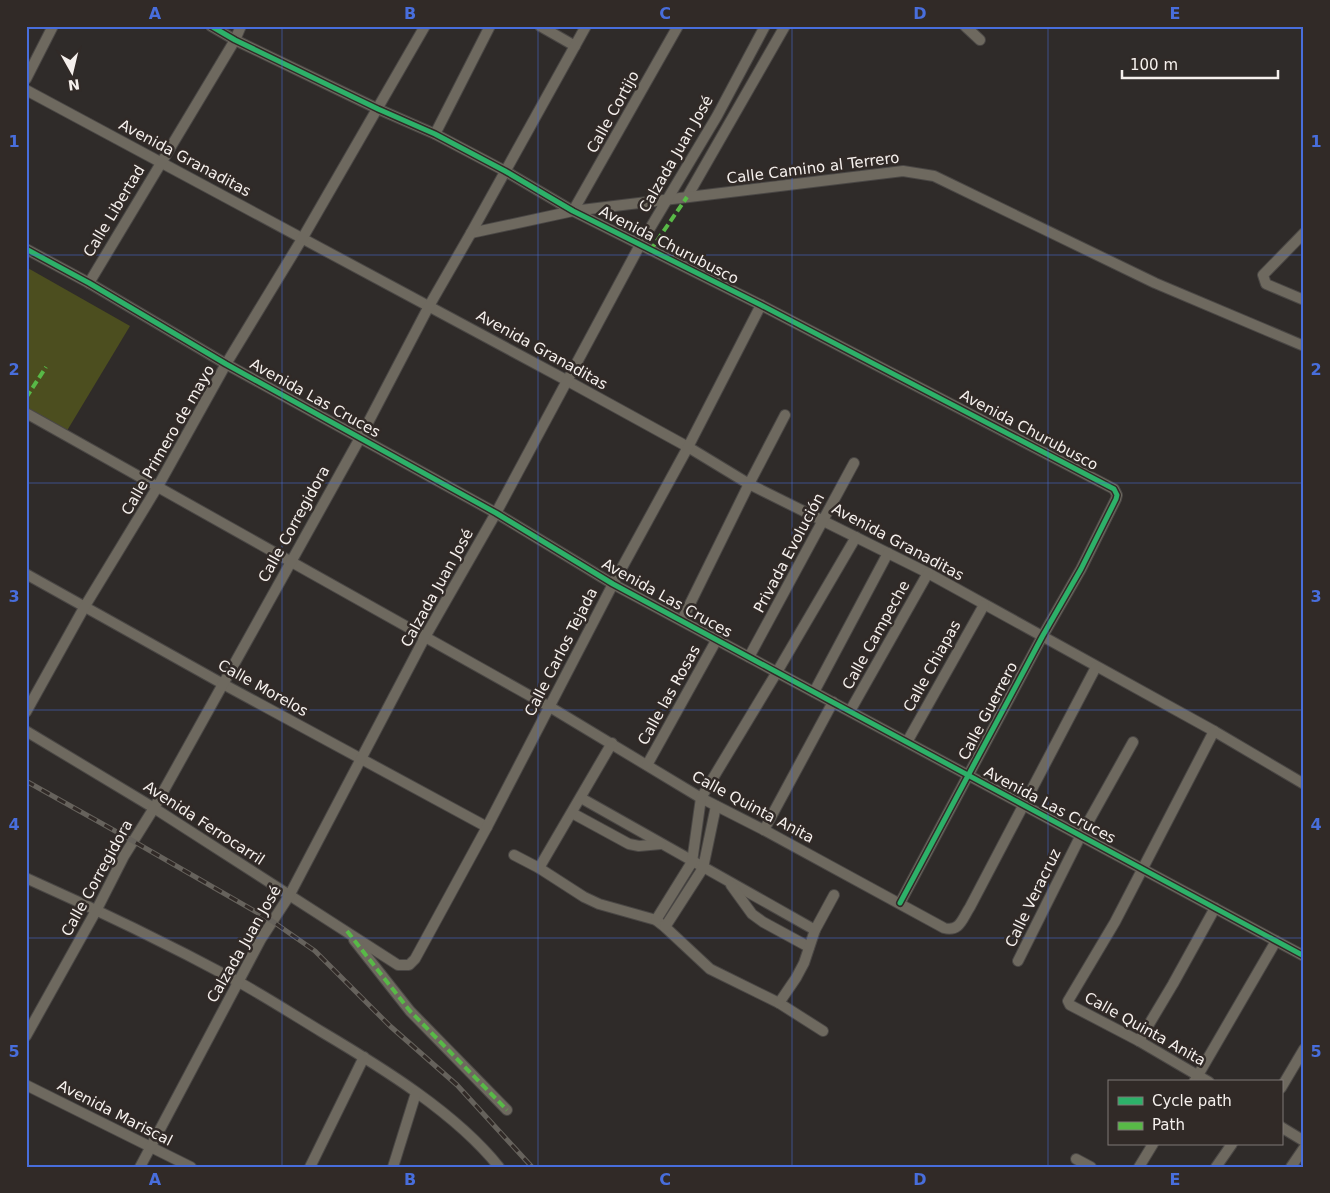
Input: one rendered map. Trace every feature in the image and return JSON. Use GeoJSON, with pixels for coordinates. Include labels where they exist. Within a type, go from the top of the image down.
{"type":"FeatureCollection","features":[{"type":"Feature","properties":{"kind":"street"},"geometry":{"type":"LineString","coordinates":[[26,79],[53,26]]}},
{"type":"Feature","properties":{"kind":"street","name":"Avenida Churubusco"},"geometry":{"type":"LineString","coordinates":[[211,26],[235,40],[378,109],[436,134],[505,171],[573,211],[761,305],[1114,489]]}},
{"type":"Feature","properties":{"kind":"street","name":"Calle Libertad"},"geometry":{"type":"LineString","coordinates":[[89,283],[235,40],[241,26]]}},
{"type":"Feature","properties":{"kind":"street","name":"Calle Primero de mayo"},"geometry":{"type":"LineString","coordinates":[[26,712],[86,606],[158,486],[226,364],[378,109],[425,26]]}},
{"type":"Feature","properties":{"kind":"street"},"geometry":{"type":"LineString","coordinates":[[436,134],[490,26]]}},
{"type":"Feature","properties":{"kind":"street"},"geometry":{"type":"LineString","coordinates":[[540,26],[575,46]]}},
{"type":"Feature","properties":{"kind":"street","name":"Calle Corregidora"},"geometry":{"type":"LineString","coordinates":[[26,1036],[97,909],[124,856],[154,808],[360,438],[429,306],[586,26]]}},
{"type":"Feature","properties":{"kind":"street","name":"Calle Cortijo"},"geometry":{"type":"LineString","coordinates":[[573,211],[678,26]]}},
{"type":"Feature","properties":{"kind":"street","name":"Calzada Juan José"},"geometry":{"type":"LineString","coordinates":[[687,198],[785,26]]}},
{"type":"Feature","properties":{"kind":"street"},"geometry":{"type":"LineString","coordinates":[[965,26],[980,40]]}},
{"type":"Feature","properties":{"kind":"street"},"geometry":{"type":"LineString","coordinates":[[763,27],[778,38]]}},
{"type":"Feature","properties":{"kind":"street","name":"Calzada Juan José"},"geometry":{"type":"LineString","coordinates":[[140,1167],[238,982],[272,921],[289,896],[425,637],[496,512],[640,244],[717,116],[763,27]]}},
{"type":"Feature","properties":{"kind":"street","name":"Avenida Granaditas"},"geometry":{"type":"LineString","coordinates":[[26,90],[566,380],[688,447],[749,484],[928,573],[1042,638],[1214,731],[1304,784]]}},
{"type":"Feature","properties":{"kind":"street","name":"Calle Camino al Terrero"},"geometry":{"type":"LineString","coordinates":[[471,233],[573,211],[903,171],[934,176],[1156,283],[1304,346]]}},
{"type":"Feature","properties":{"kind":"street"},"geometry":{"type":"LineString","coordinates":[[1304,233],[1264,275],[1266,284],[1304,300]]}},
{"type":"Feature","properties":{"kind":"street","name":"Avenida Las Cruces"},"geometry":{"type":"LineString","coordinates":[[26,249],[89,283],[226,364],[496,512],[613,584],[1276,941],[1303,953]]}},
{"type":"Feature","properties":{"kind":"street","name":"Calle Carlos Tejada"},"geometry":{"type":"LineString","coordinates":[[415,960],[487,827],[613,584],[688,447],[761,305]]}},
{"type":"Feature","properties":{"kind":"street","name":"Calle Quinta Anita"},"geometry":{"type":"LineString","coordinates":[[26,413],[550,707],[701,798],[764,830],[944,928],[952,930],[957,928],[970,908],[1023,804]]}},
{"type":"Feature","properties":{"kind":"street"},"geometry":{"type":"LineString","coordinates":[[682,620],[785,415]]}},
{"type":"Feature","properties":{"kind":"street","name":"Privada Evolución"},"geometry":{"type":"LineString","coordinates":[[749,657],[791,583],[854,463]]}},
{"type":"Feature","properties":{"kind":"street","name":"Calle Guerrero"},"geometry":{"type":"LineString","coordinates":[[900,903],[1081,569],[1116,499],[1117,495],[1114,489]]}},
{"type":"Feature","properties":{"kind":"street"},"geometry":{"type":"LineString","coordinates":[[656,920],[692,862],[701,798],[778,672],[856,537]]}},
{"type":"Feature","properties":{"kind":"street"},"geometry":{"type":"LineString","coordinates":[[814,692],[888,553]]}},
{"type":"Feature","properties":{"kind":"street","name":"Calle Campeche"},"geometry":{"type":"LineString","coordinates":[[850,711],[928,573]]}},
{"type":"Feature","properties":{"kind":"street","name":"Calle Morelos"},"geometry":{"type":"LineString","coordinates":[[26,574],[223,684],[487,827]]}},
{"type":"Feature","properties":{"kind":"street","name":"Calle Chiapas"},"geometry":{"type":"LineString","coordinates":[[907,742],[984,605]]}},
{"type":"Feature","properties":{"kind":"street","name":"Calle las Rosas"},"geometry":{"type":"LineString","coordinates":[[647,765],[717,639]]}},
{"type":"Feature","properties":{"kind":"street"},"geometry":{"type":"LineString","coordinates":[[1023,804],[1096,667]]}},
{"type":"Feature","properties":{"kind":"street"},"geometry":{"type":"LineString","coordinates":[[764,830],[833,702]]}},
{"type":"Feature","properties":{"kind":"street","name":"Avenida Ferrocarril"},"geometry":{"type":"LineString","coordinates":[[26,731],[154,808],[289,896],[348,931],[398,966],[409,965],[415,960]]}},
{"type":"Feature","properties":{"kind":"street"},"geometry":{"type":"LineString","coordinates":[[1142,869],[1214,731]]}},
{"type":"Feature","properties":{"kind":"street","name":"Calle Veracruz"},"geometry":{"type":"LineString","coordinates":[[1018,961],[1081,835],[1133,742]]}},
{"type":"Feature","properties":{"kind":"street"},"geometry":{"type":"LineString","coordinates":[[539,868],[612,743]]}},
{"type":"Feature","properties":{"kind":"street"},"geometry":{"type":"LineString","coordinates":[[581,798],[815,930]]}},
{"type":"Feature","properties":{"kind":"street"},"geometry":{"type":"LineString","coordinates":[[666,927],[703,868],[716,806]]}},
{"type":"Feature","properties":{"kind":"street"},"geometry":{"type":"LineString","coordinates":[[572,813],[629,844],[639,846],[662,844]]}},
{"type":"Feature","properties":{"kind":"street"},"geometry":{"type":"LineString","coordinates":[[514,855],[599,904],[656,920],[710,968],[779,1003],[823,1031]]}},
{"type":"Feature","properties":{"kind":"street","name":"Calle Quinta Anita"},"geometry":{"type":"LineString","coordinates":[[1142,869],[1115,922],[1068,1001],[1070,1004],[1139,1041],[1196,1078]]}},
{"type":"Feature","properties":{"kind":"street"},"geometry":{"type":"LineString","coordinates":[[26,878],[97,909],[238,982],[364,1057],[416,1093],[465,1131],[499,1167]]}},
{"type":"Feature","properties":{"kind":"street"},"geometry":{"type":"LineString","coordinates":[[729,883],[752,914],[809,947]]}},
{"type":"Feature","properties":{"kind":"street"},"geometry":{"type":"LineString","coordinates":[[779,1003],[804,963],[815,930],[834,895]]}},
{"type":"Feature","properties":{"kind":"street"},"geometry":{"type":"LineString","coordinates":[[1139,1041],[1215,908]]}},
{"type":"Feature","properties":{"kind":"street"},"geometry":{"type":"LineString","coordinates":[[348,931],[410,1011],[507,1110]]}},
{"type":"Feature","properties":{"kind":"street"},"geometry":{"type":"LineString","coordinates":[[1196,1078],[1276,941]]}},
{"type":"Feature","properties":{"kind":"street"},"geometry":{"type":"LineString","coordinates":[[1282,1086],[1304,1050]]}},
{"type":"Feature","properties":{"kind":"street"},"geometry":{"type":"LineString","coordinates":[[310,1167],[364,1057]]}},
{"type":"Feature","properties":{"kind":"street","name":"Avenida Mariscal"},"geometry":{"type":"LineString","coordinates":[[26,1085],[190,1167]]}},
{"type":"Feature","properties":{"kind":"street"},"geometry":{"type":"LineString","coordinates":[[393,1167],[416,1093]]}},
{"type":"Feature","properties":{"kind":"street"},"geometry":{"type":"LineString","coordinates":[[1282,1127],[1304,1141]]}},
{"type":"Feature","properties":{"kind":"street"},"geometry":{"type":"LineString","coordinates":[[1139,1167],[1152,1146]]}},
{"type":"Feature","properties":{"kind":"street"},"geometry":{"type":"LineString","coordinates":[[1216,1167],[1231,1146]]}},
{"type":"Feature","properties":{"kind":"street"},"geometry":{"type":"LineString","coordinates":[[1291,1167],[1304,1148]]}},
{"type":"Feature","properties":{"kind":"street"},"geometry":{"type":"LineString","coordinates":[[1076,1159],[1091,1167]]}},
{"type":"Feature","properties":{"kind":"green space"},"geometry":{"type":"Polygon","coordinates":[[[26,267],[130,326],[65,434],[26,413],[26,267]]]}},
{"type":"Feature","properties":{"kind":"railway"},"geometry":{"type":"LineString","coordinates":[[26,781],[272,921],[315,951],[390,1026],[457,1085],[532,1167]]}},
{"type":"Feature","properties":{"kind":"marked path"},"geometry":{"type":"LineString","coordinates":[[650,251],[687,197]]}},
{"type":"Feature","properties":{"kind":"marked path"},"geometry":{"type":"LineString","coordinates":[[26,398],[46,367]]}},
{"type":"Feature","properties":{"kind":"marked path"},"geometry":{"type":"LineString","coordinates":[[347,931],[410,1011],[507,1110]]}},
{"type":"Feature","properties":{"kind":"cycle path"},"geometry":{"type":"LineString","coordinates":[[211,26],[235,40],[378,109],[435,134],[505,171],[573,211],[761,305],[1114,489],[1117,495],[1116,499],[1081,569],[1042,637],[900,903]]}},
{"type":"Feature","properties":{"kind":"cycle path"},"geometry":{"type":"LineString","coordinates":[[26,249],[89,283],[226,364],[496,513],[613,584],[1304,956]]}}]}
